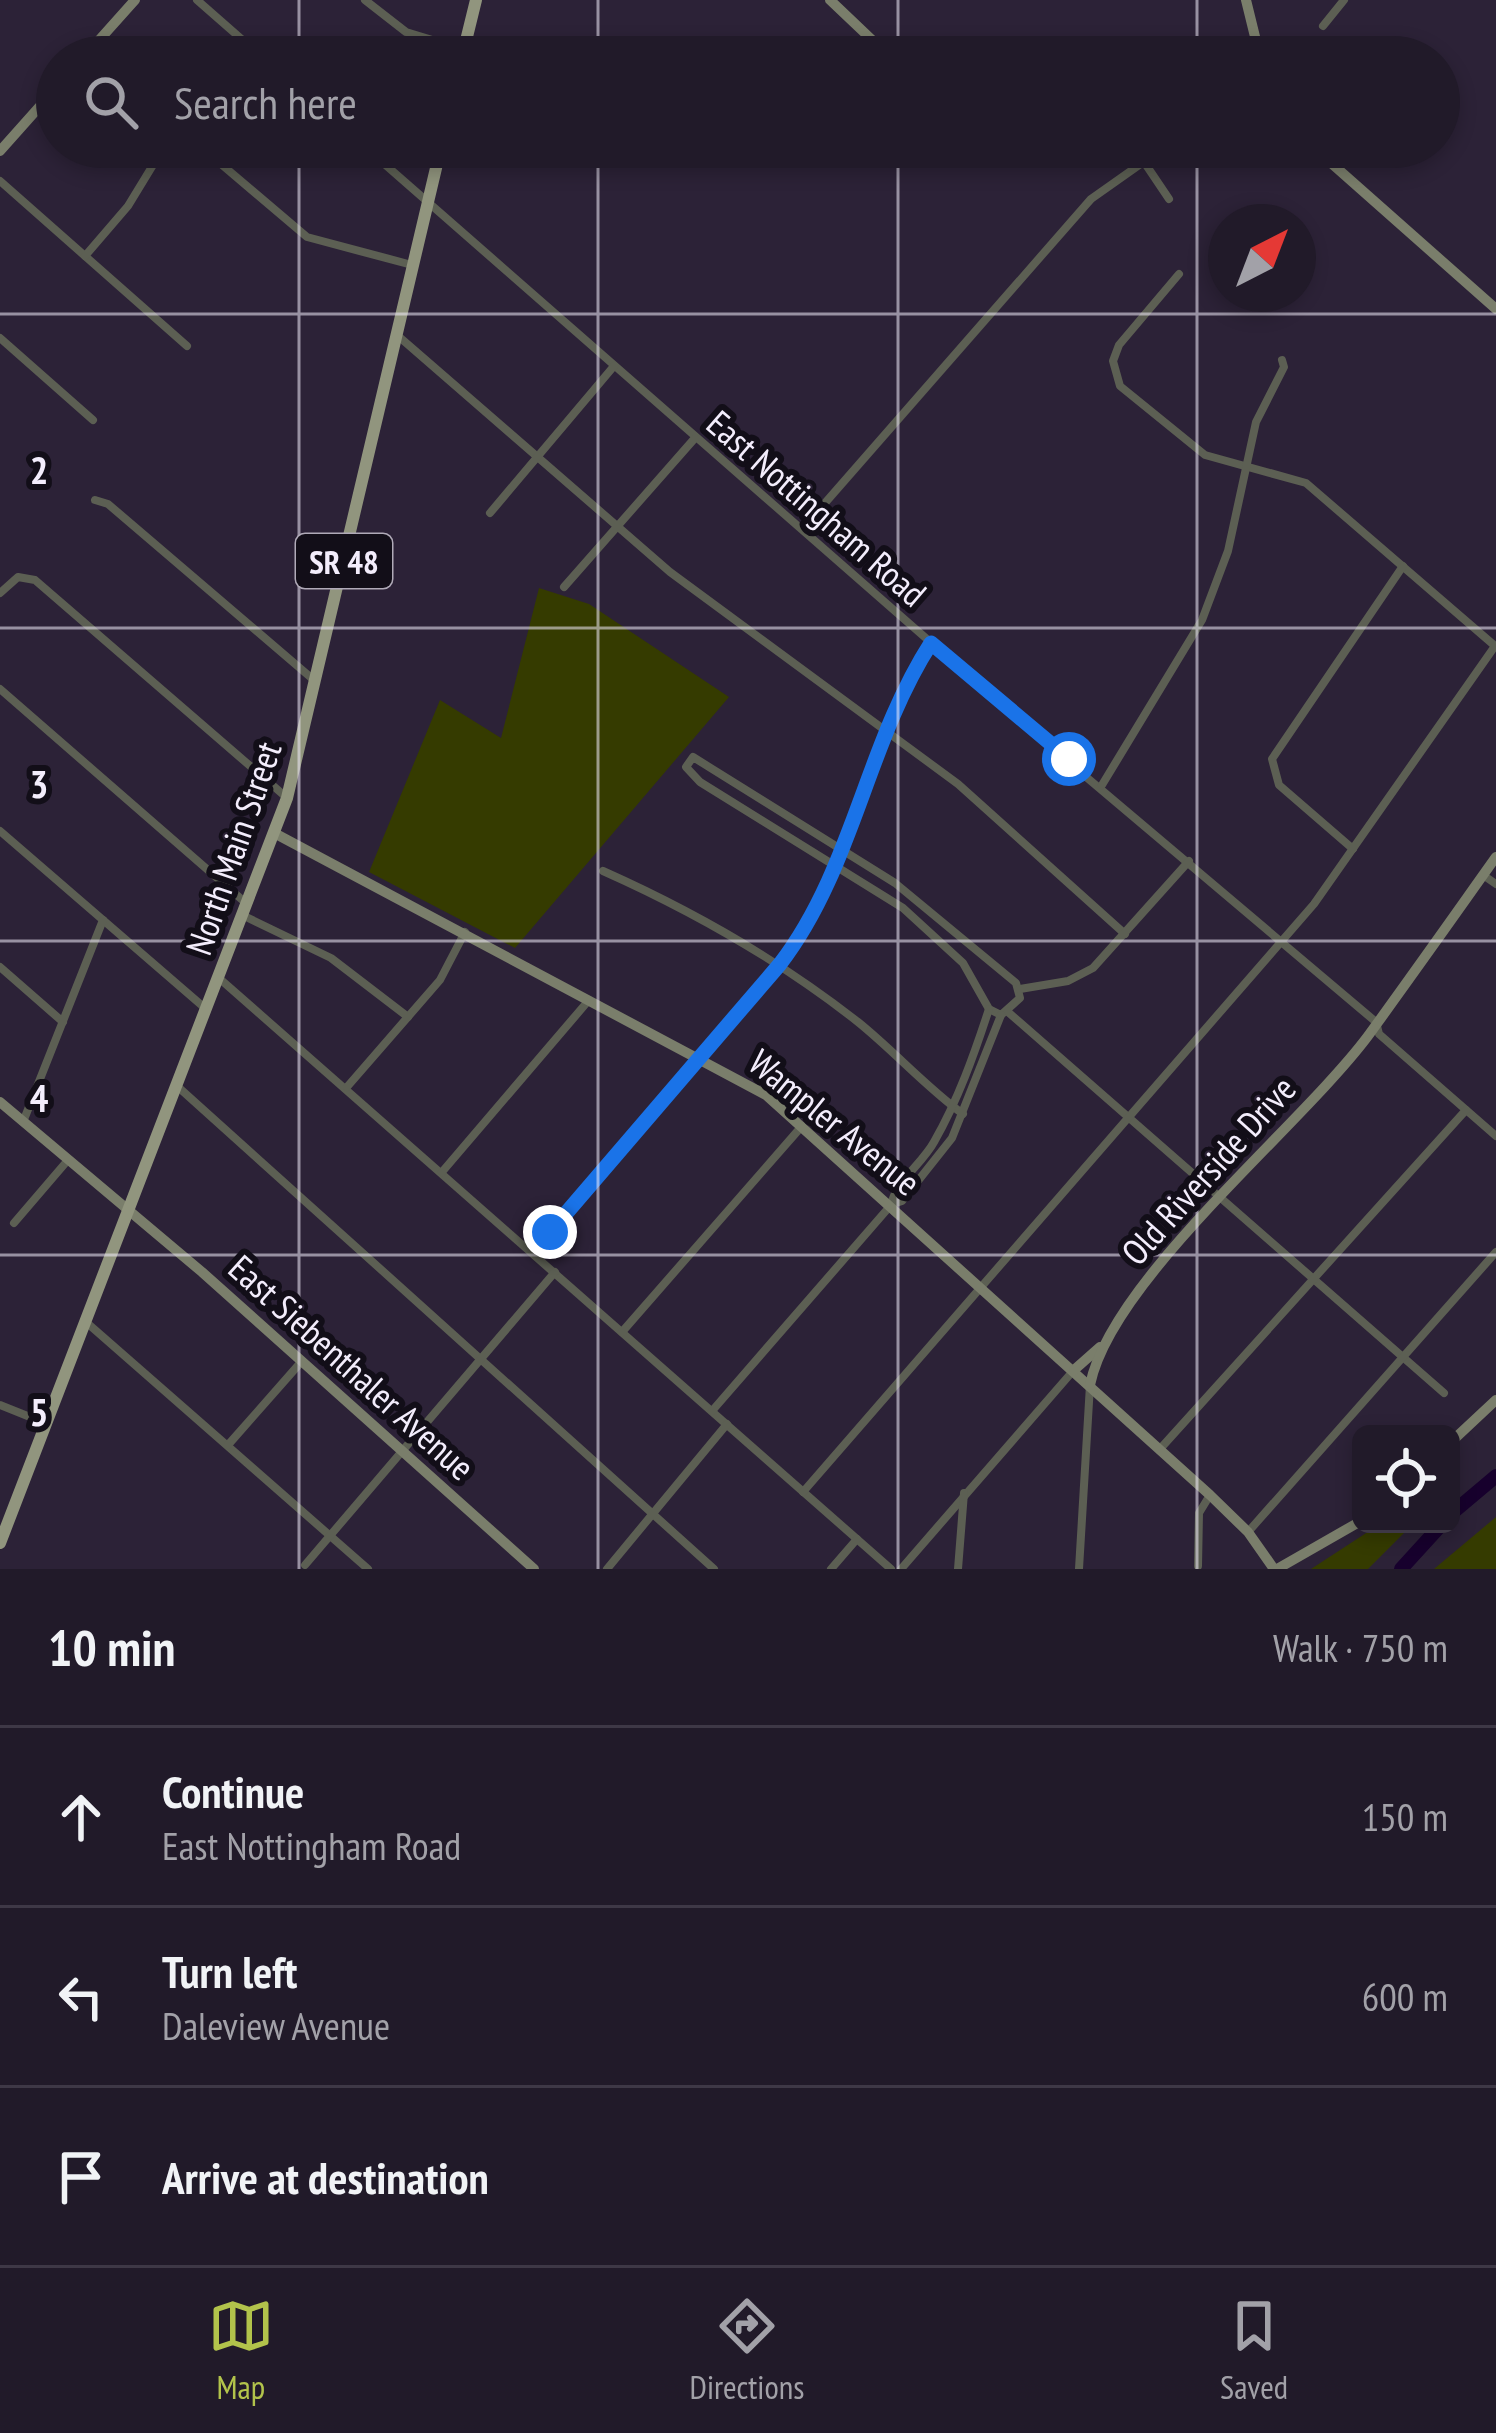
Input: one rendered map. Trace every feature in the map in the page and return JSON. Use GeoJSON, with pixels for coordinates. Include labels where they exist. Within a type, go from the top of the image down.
{"type":"FeatureCollection","features":[{"type":"Feature","properties":{"kind":"main road"},"geometry":{"type":"LineString","coordinates":[[467,36],[476,0]]}},
{"type":"Feature","properties":{"kind":"main road","name":"North Main Street"},"geometry":{"type":"LineString","coordinates":[[0,1543],[276,834],[436,168]]}},
{"type":"Feature","properties":{"kind":"street"},"geometry":{"type":"LineString","coordinates":[[103,36],[135,0]]}},
{"type":"Feature","properties":{"kind":"street"},"geometry":{"type":"LineString","coordinates":[[197,0],[238,36]]}},
{"type":"Feature","properties":{"kind":"street"},"geometry":{"type":"LineString","coordinates":[[365,0],[417,36]]}},
{"type":"Feature","properties":{"kind":"street"},"geometry":{"type":"LineString","coordinates":[[830,0],[868,36]]}},
{"type":"Feature","properties":{"kind":"street"},"geometry":{"type":"LineString","coordinates":[[1246,0],[1255,36]]}},
{"type":"Feature","properties":{"kind":"street"},"geometry":{"type":"LineString","coordinates":[[1323,26],[1344,0]]}},
{"type":"Feature","properties":{"kind":"street"},"geometry":{"type":"LineString","coordinates":[[0,151],[36,111]]}},
{"type":"Feature","properties":{"kind":"street"},"geometry":{"type":"LineString","coordinates":[[85,256],[135,197],[152,168]]}},
{"type":"Feature","properties":{"kind":"street"},"geometry":{"type":"LineString","coordinates":[[226,168],[307,237],[413,266]]}},
{"type":"Feature","properties":{"kind":"street","name":"East Nottingham Road"},"geometry":{"type":"LineString","coordinates":[[388,168],[694,438],[804,527],[931,643],[1376,1022],[1379,1034],[1496,1136]]}},
{"type":"Feature","properties":{"kind":"street"},"geometry":{"type":"LineString","coordinates":[[804,527],[1091,199],[1135,168]]}},
{"type":"Feature","properties":{"kind":"street"},"geometry":{"type":"LineString","coordinates":[[1146,168],[1168,199]]}},
{"type":"Feature","properties":{"kind":"street"},"geometry":{"type":"LineString","coordinates":[[1336,168],[1496,309]]}},
{"type":"Feature","properties":{"kind":"street"},"geometry":{"type":"LineString","coordinates":[[0,182],[187,346]]}},
{"type":"Feature","properties":{"kind":"street"},"geometry":{"type":"LineString","coordinates":[[803,1492],[1282,940],[1353,849],[1496,646],[1306,483],[1193,449],[1124,390],[1113,368],[1119,344],[1179,274]]}},
{"type":"Feature","properties":{"kind":"street"},"geometry":{"type":"LineString","coordinates":[[398,335],[616,527],[706,601],[887,728],[1012,829],[1125,934]]}},
{"type":"Feature","properties":{"kind":"street"},"geometry":{"type":"LineString","coordinates":[[0,338],[93,419]]}},
{"type":"Feature","properties":{"kind":"street"},"geometry":{"type":"LineString","coordinates":[[1102,785],[1202,620],[1228,551],[1256,422],[1284,367],[1282,360]]}},
{"type":"Feature","properties":{"kind":"street"},"geometry":{"type":"LineString","coordinates":[[490,513],[614,366]]}},
{"type":"Feature","properties":{"kind":"street"},"geometry":{"type":"LineString","coordinates":[[564,587],[694,438]]}},
{"type":"Feature","properties":{"kind":"street"},"geometry":{"type":"LineString","coordinates":[[95,500],[108,504],[316,682]]}},
{"type":"Feature","properties":{"kind":"street"},"geometry":{"type":"LineString","coordinates":[[1353,849],[1279,785],[1272,770],[1273,754],[1403,566]]}},
{"type":"Feature","properties":{"kind":"street"},"geometry":{"type":"LineString","coordinates":[[0,593],[18,577],[35,580],[287,798]]}},
{"type":"Feature","properties":{"kind":"street"},"geometry":{"type":"LineString","coordinates":[[532,1253],[780,964],[814,917],[887,728],[931,643]]}},
{"type":"Feature","properties":{"kind":"street"},"geometry":{"type":"LineString","coordinates":[[0,689],[246,910],[331,958],[408,1017]]}},
{"type":"Feature","properties":{"kind":"street"},"geometry":{"type":"LineString","coordinates":[[1020,989],[945,919],[842,849],[701,759],[685,762],[700,782],[837,866],[937,936],[963,963],[989,1009],[1004,1013],[1444,1393]]}},
{"type":"Feature","properties":{"kind":"street"},"geometry":{"type":"LineString","coordinates":[[0,830],[207,1010]]}},
{"type":"Feature","properties":{"kind":"street","name":"Wampler Avenue"},"geometry":{"type":"LineString","coordinates":[[276,834],[754,1086],[1210,1495],[1249,1532],[1275,1569]]}},
{"type":"Feature","properties":{"kind":"street","name":"Old Riverside Drive"},"geometry":{"type":"LineString","coordinates":[[1079,1569],[1090,1385],[1102,1344],[1139,1292],[1376,1022],[1496,857]]}},
{"type":"Feature","properties":{"kind":"street"},"geometry":{"type":"LineString","coordinates":[[891,1205],[902,1201],[937,1161],[963,1114],[1004,1013],[1020,989],[1081,976],[1189,861]]}},
{"type":"Feature","properties":{"kind":"street"},"geometry":{"type":"LineString","coordinates":[[603,871],[691,913],[780,964],[881,1041],[963,1114]]}},
{"type":"Feature","properties":{"kind":"street"},"geometry":{"type":"LineString","coordinates":[[1483,875],[1496,884]]}},
{"type":"Feature","properties":{"kind":"street"},"geometry":{"type":"LineString","coordinates":[[23,1122],[103,920]]}},
{"type":"Feature","properties":{"kind":"street"},"geometry":{"type":"LineString","coordinates":[[347,1087],[440,980],[465,932]]}},
{"type":"Feature","properties":{"kind":"street"},"geometry":{"type":"LineString","coordinates":[[0,967],[63,1022]]}},
{"type":"Feature","properties":{"kind":"street"},"geometry":{"type":"LineString","coordinates":[[220,979],[891,1569]]}},
{"type":"Feature","properties":{"kind":"street"},"geometry":{"type":"LineString","coordinates":[[442,1172],[591,998]]}},
{"type":"Feature","properties":{"kind":"street"},"geometry":{"type":"LineString","coordinates":[[712,1412],[891,1205],[953,1106],[989,1009]]}},
{"type":"Feature","properties":{"kind":"street"},"geometry":{"type":"LineString","coordinates":[[177,1085],[484,1358],[506,1387],[714,1569]]}},
{"type":"Feature","properties":{"kind":"street","name":"East Siebenthaler Avenue"},"geometry":{"type":"LineString","coordinates":[[0,1102],[302,1360],[533,1569]]}},
{"type":"Feature","properties":{"kind":"street"},"geometry":{"type":"LineString","coordinates":[[1160,1449],[1466,1110]]}},
{"type":"Feature","properties":{"kind":"street"},"geometry":{"type":"LineString","coordinates":[[622,1332],[802,1126]]}},
{"type":"Feature","properties":{"kind":"street"},"geometry":{"type":"LineString","coordinates":[[14,1223],[68,1160]]}},
{"type":"Feature","properties":{"kind":"street"},"geometry":{"type":"LineString","coordinates":[[1249,1532],[1496,1252]]}},
{"type":"Feature","properties":{"kind":"street"},"geometry":{"type":"LineString","coordinates":[[305,1565],[555,1273]]}},
{"type":"Feature","properties":{"kind":"street"},"geometry":{"type":"LineString","coordinates":[[86,1322],[368,1569]]}},
{"type":"Feature","properties":{"kind":"street"},"geometry":{"type":"LineString","coordinates":[[901,1569],[964,1493],[1102,1344]]}},
{"type":"Feature","properties":{"kind":"street"},"geometry":{"type":"LineString","coordinates":[[228,1445],[302,1360]]}},
{"type":"Feature","properties":{"kind":"street"},"geometry":{"type":"LineString","coordinates":[[1460,1434],[1496,1400]]}},
{"type":"Feature","properties":{"kind":"street"},"geometry":{"type":"LineString","coordinates":[[0,1405],[46,1423]]}},
{"type":"Feature","properties":{"kind":"street"},"geometry":{"type":"LineString","coordinates":[[608,1569],[727,1424]]}},
{"type":"Feature","properties":{"kind":"street"},"geometry":{"type":"LineString","coordinates":[[958,1569],[964,1493]]}},
{"type":"Feature","properties":{"kind":"street"},"geometry":{"type":"LineString","coordinates":[[1198,1566],[1199,1513],[1210,1495]]}},
{"type":"Feature","properties":{"kind":"street"},"geometry":{"type":"LineString","coordinates":[[1275,1569],[1352,1526]]}},
{"type":"Feature","properties":{"kind":"street"},"geometry":{"type":"LineString","coordinates":[[831,1569],[857,1539]]}},
{"type":"Feature","properties":{"kind":"green space"},"geometry":{"type":"Polygon","coordinates":[[[539,588],[589,604],[729,697],[515,948],[369,872],[440,700],[501,738],[539,588]]]}},
{"type":"Feature","properties":{"kind":"green space"},"geometry":{"type":"Polygon","coordinates":[[[1496,1517],[1496,1569],[1434,1569],[1496,1517]]]}},
{"type":"Feature","properties":{"kind":"green space"},"geometry":{"type":"Polygon","coordinates":[[[1366,1533],[1404,1533],[1368,1569],[1311,1569],[1366,1533]]]}},
{"type":"Feature","properties":{"kind":"waterway"},"geometry":{"type":"LineString","coordinates":[[1460,1506],[1496,1476]]}},
{"type":"Feature","properties":{"kind":"waterway"},"geometry":{"type":"LineString","coordinates":[[1401,1569],[1434,1533]]}},
{"type":"Feature","properties":{"kind":"route"},"geometry":{"type":"LineString","coordinates":[[550,1232],[802,936],[834,874],[887,728],[931,643],[1069,759]]}}]}
